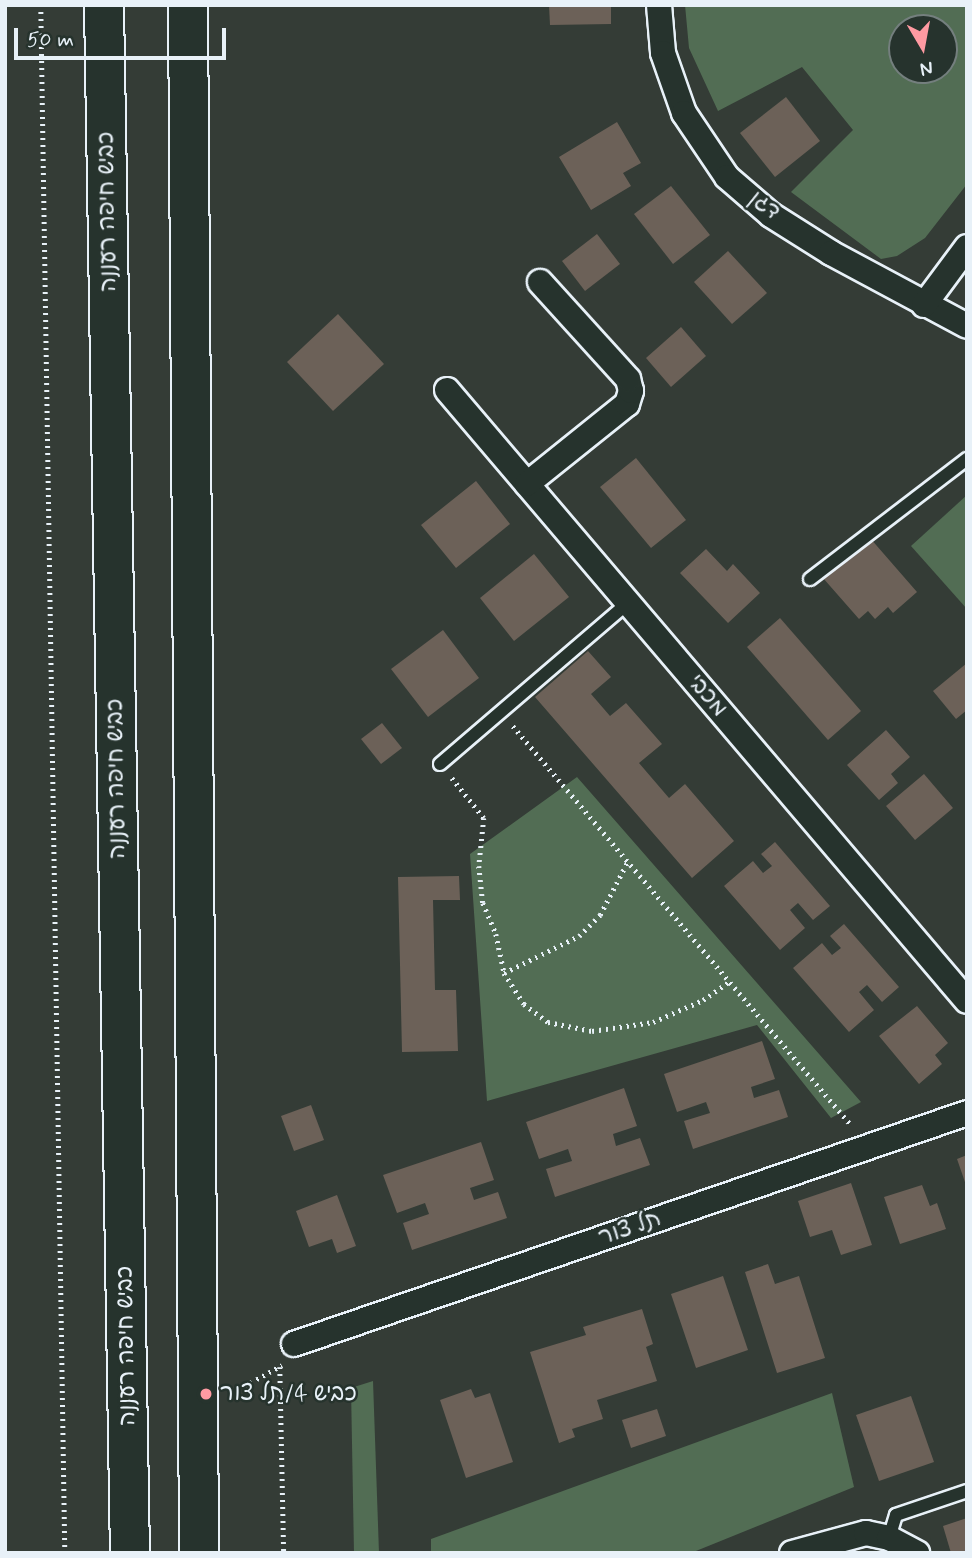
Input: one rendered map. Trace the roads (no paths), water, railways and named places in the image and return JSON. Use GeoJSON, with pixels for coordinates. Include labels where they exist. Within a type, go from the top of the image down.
{"type":"FeatureCollection","features":[{"type":"Feature","properties":{"kind":"highway","name":"כביש חיפה רעננה"},"geometry":{"type":"LineString","coordinates":[[104,5],[130,1553]]}},
{"type":"Feature","properties":{"kind":"highway"},"geometry":{"type":"LineString","coordinates":[[188,5],[199,1553]]}},
{"type":"Feature","properties":{"kind":"street","name":"דגן"},"geometry":{"type":"LineString","coordinates":[[659,5],[663,53],[684,113],[727,177],[771,215],[924,305],[967,326]]}},
{"type":"Feature","properties":{"kind":"street"},"geometry":{"type":"LineString","coordinates":[[924,305],[967,247]]}},
{"type":"Feature","properties":{"kind":"street"},"geometry":{"type":"LineString","coordinates":[[527,484],[628,404],[631,391],[628,379],[540,282]]}},
{"type":"Feature","properties":{"kind":"street","name":"מכבי"},"geometry":{"type":"LineString","coordinates":[[447,390],[967,1001]]}},
{"type":"Feature","properties":{"kind":"street","name":"תל צור"},"geometry":{"type":"LineString","coordinates":[[294,1345],[967,1113]]}},
{"type":"Feature","properties":{"kind":"street"},"geometry":{"type":"LineString","coordinates":[[792,1553],[838,1537],[866,1533],[889,1538],[917,1553]]}},
{"type":"Feature","properties":{"kind":"lane"},"geometry":{"type":"LineString","coordinates":[[810,579],[967,459]]}},
{"type":"Feature","properties":{"kind":"lane"},"geometry":{"type":"LineString","coordinates":[[440,764],[628,603]]}},
{"type":"Feature","properties":{"kind":"lane"},"geometry":{"type":"LineString","coordinates":[[889,1538],[896,1515],[967,1491]]}},
{"type":"Feature","properties":{"kind":"place","name":"כביש 4/תל צור"},"geometry":{"type":"Point","coordinates":[206,1394]}}]}
